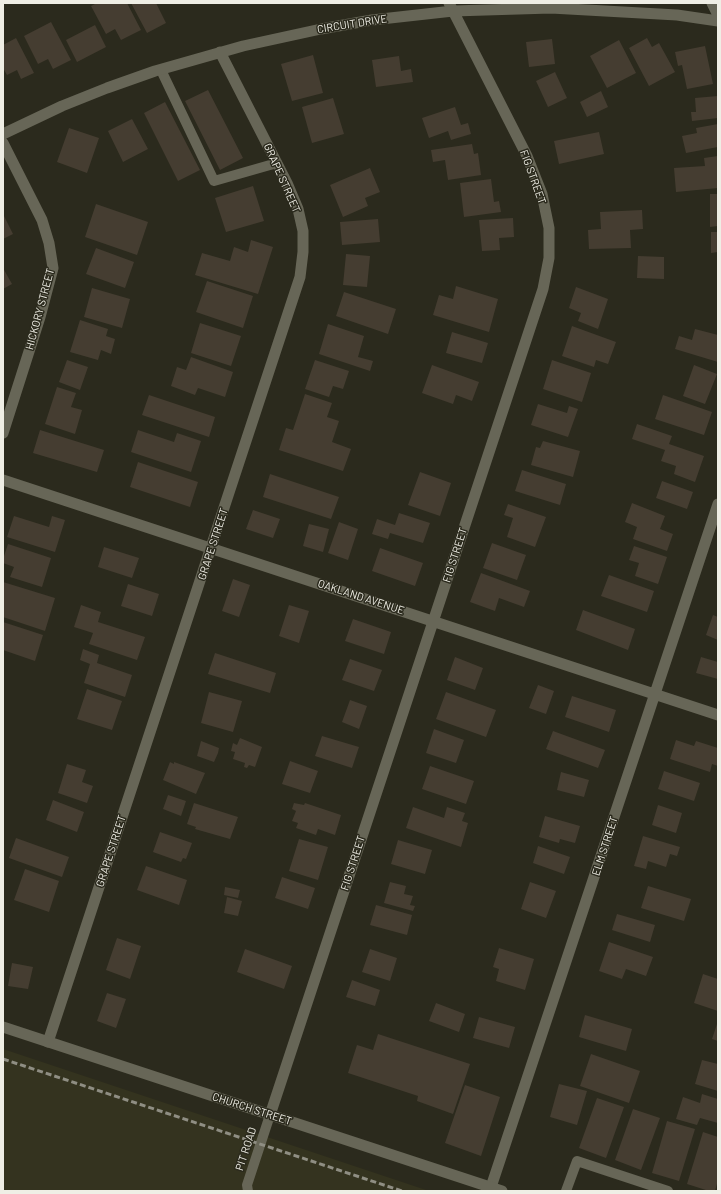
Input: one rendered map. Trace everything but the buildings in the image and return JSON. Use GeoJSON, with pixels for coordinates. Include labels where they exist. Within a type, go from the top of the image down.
{"type":"FeatureCollection","features":[{"type":"Feature","properties":{"kind":"street"},"geometry":{"type":"LineString","coordinates":[[712,3],[718,15]]}},
{"type":"Feature","properties":{"kind":"street","name":"CIRCUIT DRIVE"},"geometry":{"type":"LineString","coordinates":[[3,134],[107,88],[220,52],[321,29],[451,7],[551,8],[677,15],[718,21]]}},
{"type":"Feature","properties":{"kind":"street","name":"FIG STREET"},"geometry":{"type":"LineString","coordinates":[[270,1115],[543,289],[549,258],[549,228],[542,194],[527,156],[451,7]]}},
{"type":"Feature","properties":{"kind":"street","name":"GRAPE STREET"},"geometry":{"type":"LineString","coordinates":[[48,1042],[212,548],[300,277],[303,252],[303,231],[298,209],[277,163],[220,52]]}},
{"type":"Feature","properties":{"kind":"street","name":"HICKORY STREET"},"geometry":{"type":"LineString","coordinates":[[3,143],[42,220],[49,243],[53,268],[40,318],[3,433]]}},
{"type":"Feature","properties":{"kind":"street","name":"OAKLAND AVENUE"},"geometry":{"type":"LineString","coordinates":[[3,480],[718,715]]}},
{"type":"Feature","properties":{"kind":"street","name":"ELM STREET"},"geometry":{"type":"LineString","coordinates":[[491,1187],[718,504]]}},
{"type":"Feature","properties":{"kind":"street","name":"CHURCH STREET"},"geometry":{"type":"LineString","coordinates":[[3,1027],[502,1191]]}},
{"type":"Feature","properties":{"kind":"lane"},"geometry":{"type":"LineString","coordinates":[[161,70],[214,182],[277,163]]}},
{"type":"Feature","properties":{"kind":"lane","name":"PIT ROAD"},"geometry":{"type":"LineString","coordinates":[[248,1191],[247,1185],[270,1115]]}},
{"type":"Feature","properties":{"kind":"lane"},"geometry":{"type":"LineString","coordinates":[[566,1191],[577,1161],[668,1191]]}},
{"type":"Feature","properties":{"kind":"shaded area"},"geometry":{"type":"Polygon","coordinates":[[[3,1049],[429,1191],[3,1191],[3,1049]]]}},
{"type":"Feature","properties":{"kind":"railway"},"geometry":{"type":"LineString","coordinates":[[3,1059],[402,1191]]}}]}
